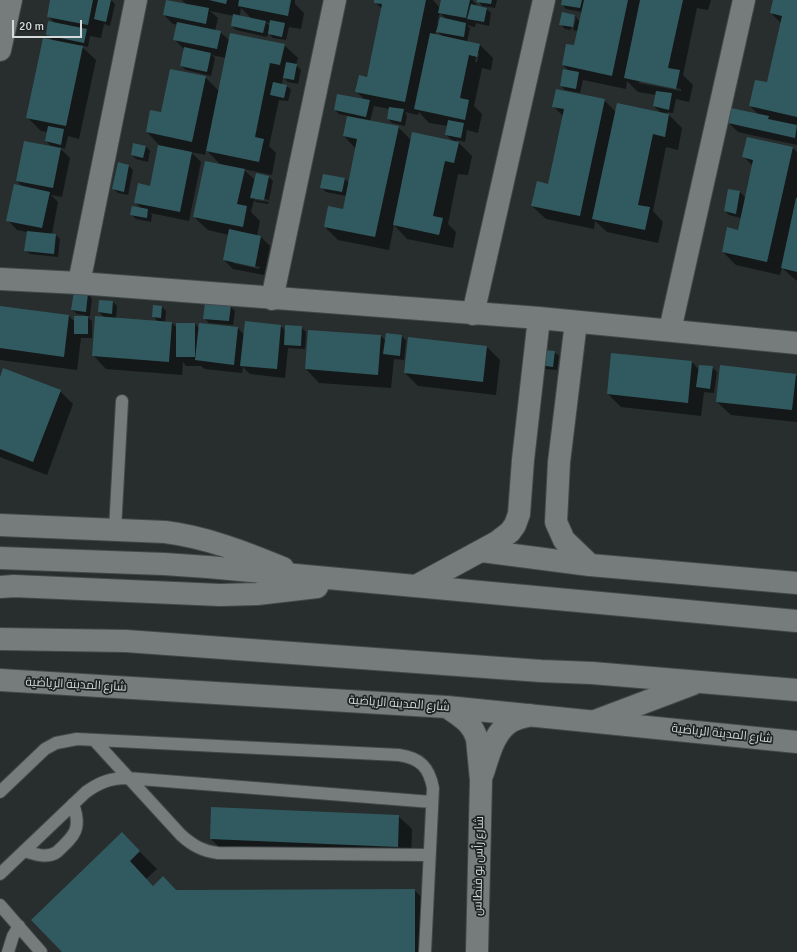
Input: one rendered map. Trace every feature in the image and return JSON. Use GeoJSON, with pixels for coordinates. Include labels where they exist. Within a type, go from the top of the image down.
{"type":"FeatureCollection","features":[{"type":"Feature","properties":{"kind":"street"},"geometry":{"type":"LineString","coordinates":[[0,50],[11,0]]}},
{"type":"Feature","properties":{"kind":"street"},"geometry":{"type":"LineString","coordinates":[[79,283],[136,0]]}},
{"type":"Feature","properties":{"kind":"street"},"geometry":{"type":"LineString","coordinates":[[272,299],[335,0]]}},
{"type":"Feature","properties":{"kind":"street"},"geometry":{"type":"LineString","coordinates":[[473,314],[544,0]]}},
{"type":"Feature","properties":{"kind":"street"},"geometry":{"type":"LineString","coordinates":[[670,330],[744,0]]}},
{"type":"Feature","properties":{"kind":"street"},"geometry":{"type":"LineString","coordinates":[[0,279],[79,283],[272,299],[539,318],[797,343]]}},
{"type":"Feature","properties":{"kind":"street"},"geometry":{"type":"LineString","coordinates":[[416,586],[497,542],[510,532],[515,525],[519,514],[523,460],[539,318]]}},
{"type":"Feature","properties":{"kind":"street"},"geometry":{"type":"LineString","coordinates":[[576,322],[559,462],[556,522],[564,540],[590,565]]}},
{"type":"Feature","properties":{"kind":"street"},"geometry":{"type":"LineString","coordinates":[[0,512],[30,527]]}},
{"type":"Feature","properties":{"kind":"street"},"geometry":{"type":"LineString","coordinates":[[0,525],[182,534],[244,552],[306,577]]}},
{"type":"Feature","properties":{"kind":"street"},"geometry":{"type":"LineString","coordinates":[[482,551],[590,565],[797,583]]}},
{"type":"Feature","properties":{"kind":"street"},"geometry":{"type":"LineString","coordinates":[[0,558],[164,564],[797,621]]}},
{"type":"Feature","properties":{"kind":"street"},"geometry":{"type":"LineString","coordinates":[[0,587],[14,586],[220,595],[257,594],[362,581]]}},
{"type":"Feature","properties":{"kind":"street"},"geometry":{"type":"LineString","coordinates":[[5,637],[126,642],[541,671],[592,673],[797,690]]}},
{"type":"Feature","properties":{"kind":"street","name":"شارع المدينة الرياضية"},"geometry":{"type":"LineString","coordinates":[[0,680],[447,707],[530,714],[797,742]]}},
{"type":"Feature","properties":{"kind":"street"},"geometry":{"type":"LineString","coordinates":[[595,721],[700,682]]}},
{"type":"Feature","properties":{"kind":"street","name":"شارع رأس بو فنطاس"},"geometry":{"type":"LineString","coordinates":[[447,707],[470,723],[477,739],[481,780],[477,952]]}},
{"type":"Feature","properties":{"kind":"street","name":"شارع رأس بو فنطاس"},"geometry":{"type":"LineString","coordinates":[[481,780],[492,747],[501,731],[512,722],[530,714]]}},
{"type":"Feature","properties":{"kind":"lane"},"geometry":{"type":"LineString","coordinates":[[115,530],[122,401]]}},
{"type":"Feature","properties":{"kind":"lane"},"geometry":{"type":"LineString","coordinates":[[0,792],[44,749],[56,743],[77,739],[406,756],[421,763],[431,778],[433,788],[425,952]]}},
{"type":"Feature","properties":{"kind":"lane"},"geometry":{"type":"LineString","coordinates":[[94,740],[127,778],[181,835],[194,846],[209,852],[429,855]]}},
{"type":"Feature","properties":{"kind":"lane"},"geometry":{"type":"LineString","coordinates":[[0,874],[86,792],[101,782],[110,779],[127,778],[432,802]]}},
{"type":"Feature","properties":{"kind":"lane"},"geometry":{"type":"LineString","coordinates":[[24,851],[46,856],[54,855],[76,830],[78,818],[73,804]]}},
{"type":"Feature","properties":{"kind":"lane"},"geometry":{"type":"LineString","coordinates":[[0,905],[41,952]]}},
{"type":"Feature","properties":{"kind":"lane"},"geometry":{"type":"LineString","coordinates":[[8,952],[13,936],[19,926]]}},
{"type":"Feature","properties":{"kind":"building"},"geometry":{"type":"Polygon","coordinates":[[[50,0],[93,0],[88,25],[47,17],[50,0]]]}},
{"type":"Feature","properties":{"kind":"building"},"geometry":{"type":"Polygon","coordinates":[[[98,0],[111,0],[106,22],[94,19],[98,0]]]}},
{"type":"Feature","properties":{"kind":"building"},"geometry":{"type":"Polygon","coordinates":[[[166,0],[209,8],[206,24],[163,15],[166,0]]]}},
{"type":"Feature","properties":{"kind":"building"},"geometry":{"type":"Polygon","coordinates":[[[209,0],[227,0],[226,4],[209,0]]]}},
{"type":"Feature","properties":{"kind":"building"},"geometry":{"type":"Polygon","coordinates":[[[239,0],[291,0],[288,16],[238,6],[239,0]]]}},
{"type":"Feature","properties":{"kind":"building"},"geometry":{"type":"Polygon","coordinates":[[[374,0],[426,0],[405,102],[355,92],[359,75],[367,77],[382,4],[374,3],[374,0]]]}},
{"type":"Feature","properties":{"kind":"building"},"geometry":{"type":"Polygon","coordinates":[[[441,0],[470,0],[466,18],[438,13],[441,0]]]}},
{"type":"Feature","properties":{"kind":"building"},"geometry":{"type":"Polygon","coordinates":[[[477,0],[492,0],[491,4],[476,2],[477,0]]]}},
{"type":"Feature","properties":{"kind":"building"},"geometry":{"type":"Polygon","coordinates":[[[562,0],[582,0],[580,8],[561,5],[562,0]]]}},
{"type":"Feature","properties":{"kind":"building"},"geometry":{"type":"Polygon","coordinates":[[[584,0],[628,0],[612,76],[562,65],[566,44],[574,45],[584,0]]]}},
{"type":"Feature","properties":{"kind":"building"},"geometry":{"type":"Polygon","coordinates":[[[640,0],[683,0],[668,68],[680,70],[676,89],[624,78],[640,0]]]}},
{"type":"Feature","properties":{"kind":"building"},"geometry":{"type":"Polygon","coordinates":[[[773,0],[797,0],[797,117],[749,106],[755,80],[767,82],[782,16],[770,13],[773,0]]]}},
{"type":"Feature","properties":{"kind":"building"},"geometry":{"type":"Polygon","coordinates":[[[471,4],[487,8],[484,22],[467,19],[471,4]]]}},
{"type":"Feature","properties":{"kind":"building"},"geometry":{"type":"Polygon","coordinates":[[[562,12],[575,15],[573,27],[559,25],[562,12]]]}},
{"type":"Feature","properties":{"kind":"building"},"geometry":{"type":"Polygon","coordinates":[[[233,14],[266,21],[263,33],[231,26],[233,14]]]}},
{"type":"Feature","properties":{"kind":"building"},"geometry":{"type":"Polygon","coordinates":[[[440,17],[466,23],[464,37],[436,32],[440,17]]]}},
{"type":"Feature","properties":{"kind":"building"},"geometry":{"type":"Polygon","coordinates":[[[270,20],[285,23],[282,37],[268,34],[270,20]]]}},
{"type":"Feature","properties":{"kind":"building"},"geometry":{"type":"Polygon","coordinates":[[[48,21],[87,29],[84,43],[46,35],[48,21]]]}},
{"type":"Feature","properties":{"kind":"building"},"geometry":{"type":"Polygon","coordinates":[[[177,22],[221,31],[217,49],[173,40],[177,22]]]}},
{"type":"Feature","properties":{"kind":"building"},"geometry":{"type":"Polygon","coordinates":[[[230,33],[285,44],[280,65],[270,63],[255,137],[264,139],[259,162],[206,151],[230,33]]]}},
{"type":"Feature","properties":{"kind":"building"},"geometry":{"type":"Polygon","coordinates":[[[430,33],[480,44],[477,57],[469,55],[460,98],[469,100],[465,120],[414,109],[430,33]]]}},
{"type":"Feature","properties":{"kind":"building"},"geometry":{"type":"Polygon","coordinates":[[[43,38],[83,46],[66,126],[26,118],[43,38]]]}},
{"type":"Feature","properties":{"kind":"building"},"geometry":{"type":"Polygon","coordinates":[[[184,47],[211,53],[207,72],[180,66],[184,47]]]}},
{"type":"Feature","properties":{"kind":"building"},"geometry":{"type":"Polygon","coordinates":[[[286,62],[297,64],[294,80],[283,78],[286,62]]]}},
{"type":"Feature","properties":{"kind":"building"},"geometry":{"type":"Polygon","coordinates":[[[170,69],[206,76],[192,142],[146,132],[150,110],[161,112],[170,69]]]}},
{"type":"Feature","properties":{"kind":"building"},"geometry":{"type":"Polygon","coordinates":[[[563,69],[579,72],[576,89],[560,86],[563,69]]]}},
{"type":"Feature","properties":{"kind":"building"},"geometry":{"type":"Polygon","coordinates":[[[273,82],[287,85],[284,98],[270,95],[273,82]]]}},
{"type":"Feature","properties":{"kind":"building"},"geometry":{"type":"Polygon","coordinates":[[[556,89],[605,99],[580,216],[531,206],[537,181],[548,184],[564,109],[552,107],[556,89]]]}},
{"type":"Feature","properties":{"kind":"building"},"geometry":{"type":"Polygon","coordinates":[[[656,91],[672,93],[669,110],[653,106],[656,91]]]}},
{"type":"Feature","properties":{"kind":"building"},"geometry":{"type":"Polygon","coordinates":[[[337,94],[370,100],[366,117],[334,110],[337,94]]]}},
{"type":"Feature","properties":{"kind":"building"},"geometry":{"type":"Polygon","coordinates":[[[617,103],[669,114],[665,137],[653,134],[638,205],[650,207],[645,230],[592,219],[617,103]]]}},
{"type":"Feature","properties":{"kind":"building"},"geometry":{"type":"Polygon","coordinates":[[[389,107],[404,109],[401,122],[387,119],[389,107]]]}},
{"type":"Feature","properties":{"kind":"building"},"geometry":{"type":"Polygon","coordinates":[[[731,108],[769,116],[768,119],[797,125],[795,138],[728,123],[731,108]]]}},
{"type":"Feature","properties":{"kind":"building"},"geometry":{"type":"Polygon","coordinates":[[[347,116],[399,126],[375,237],[324,227],[328,206],[343,209],[357,139],[343,136],[347,116]]]}},
{"type":"Feature","properties":{"kind":"building"},"geometry":{"type":"Polygon","coordinates":[[[448,120],[464,123],[461,138],[445,135],[448,120]]]}},
{"type":"Feature","properties":{"kind":"building"},"geometry":{"type":"Polygon","coordinates":[[[48,126],[64,129],[61,145],[45,141],[48,126]]]}},
{"type":"Feature","properties":{"kind":"building"},"geometry":{"type":"Polygon","coordinates":[[[412,132],[459,142],[454,163],[445,161],[433,216],[443,218],[439,235],[393,225],[412,132]]]}},
{"type":"Feature","properties":{"kind":"building"},"geometry":{"type":"Polygon","coordinates":[[[747,137],[793,147],[767,262],[722,252],[727,227],[738,230],[753,160],[742,157],[747,137]]]}},
{"type":"Feature","properties":{"kind":"building"},"geometry":{"type":"Polygon","coordinates":[[[24,141],[61,148],[53,188],[16,181],[24,141]]]}},
{"type":"Feature","properties":{"kind":"building"},"geometry":{"type":"Polygon","coordinates":[[[133,143],[146,146],[143,158],[131,155],[133,143]]]}},
{"type":"Feature","properties":{"kind":"building"},"geometry":{"type":"Polygon","coordinates":[[[158,145],[192,152],[180,212],[134,203],[138,183],[150,186],[158,145]]]}},
{"type":"Feature","properties":{"kind":"building"},"geometry":{"type":"Polygon","coordinates":[[[205,161],[245,169],[237,204],[247,206],[243,227],[193,217],[205,161]]]}},
{"type":"Feature","properties":{"kind":"building"},"geometry":{"type":"Polygon","coordinates":[[[118,162],[129,165],[124,192],[112,189],[118,162]]]}},
{"type":"Feature","properties":{"kind":"building"},"geometry":{"type":"Polygon","coordinates":[[[256,173],[269,176],[264,200],[250,198],[256,173]]]}},
{"type":"Feature","properties":{"kind":"building"},"geometry":{"type":"Polygon","coordinates":[[[323,174],[345,178],[342,192],[320,188],[323,174]]]}},
{"type":"Feature","properties":{"kind":"building"},"geometry":{"type":"Polygon","coordinates":[[[14,184],[50,192],[42,228],[6,221],[14,184]]]}},
{"type":"Feature","properties":{"kind":"building"},"geometry":{"type":"Polygon","coordinates":[[[728,189],[740,191],[736,214],[724,211],[728,189]]]}},
{"type":"Feature","properties":{"kind":"building"},"geometry":{"type":"Polygon","coordinates":[[[797,198],[797,272],[781,268],[797,198]]]}},
{"type":"Feature","properties":{"kind":"building"},"geometry":{"type":"Polygon","coordinates":[[[132,206],[148,209],[147,218],[130,215],[132,206]]]}},
{"type":"Feature","properties":{"kind":"building"},"geometry":{"type":"Polygon","coordinates":[[[229,229],[261,236],[255,267],[223,260],[229,229]]]}},
{"type":"Feature","properties":{"kind":"building"},"geometry":{"type":"Polygon","coordinates":[[[27,231],[56,234],[54,254],[24,251],[27,231]]]}},
{"type":"Feature","properties":{"kind":"building"},"geometry":{"type":"Polygon","coordinates":[[[74,291],[88,293],[86,312],[71,310],[74,291]]]}},
{"type":"Feature","properties":{"kind":"building"},"geometry":{"type":"Polygon","coordinates":[[[99,300],[113,301],[112,314],[98,312],[99,300]]]}},
{"type":"Feature","properties":{"kind":"building"},"geometry":{"type":"Polygon","coordinates":[[[205,303],[231,305],[229,321],[203,319],[205,303]]]}},
{"type":"Feature","properties":{"kind":"building"},"geometry":{"type":"Polygon","coordinates":[[[153,305],[162,306],[161,318],[152,317],[153,305]]]}},
{"type":"Feature","properties":{"kind":"building"},"geometry":{"type":"Polygon","coordinates":[[[0,306],[69,315],[64,357],[0,348],[0,306]]]}},
{"type":"Feature","properties":{"kind":"building"},"geometry":{"type":"Polygon","coordinates":[[[74,316],[88,316],[88,334],[74,334],[74,316]]]}},
{"type":"Feature","properties":{"kind":"building"},"geometry":{"type":"Polygon","coordinates":[[[95,316],[172,322],[169,362],[92,356],[95,316]]]}},
{"type":"Feature","properties":{"kind":"building"},"geometry":{"type":"Polygon","coordinates":[[[245,321],[281,325],[277,369],[240,366],[245,321]]]}},
{"type":"Feature","properties":{"kind":"building"},"geometry":{"type":"Polygon","coordinates":[[[176,323],[195,323],[195,357],[176,357],[176,323]]]}},
{"type":"Feature","properties":{"kind":"building"},"geometry":{"type":"Polygon","coordinates":[[[199,323],[238,327],[234,365],[195,360],[199,323]]]}},
{"type":"Feature","properties":{"kind":"building"},"geometry":{"type":"Polygon","coordinates":[[[285,325],[302,326],[301,346],[284,345],[285,325]]]}},
{"type":"Feature","properties":{"kind":"building"},"geometry":{"type":"Polygon","coordinates":[[[308,330],[381,335],[378,375],[305,369],[308,330]]]}},
{"type":"Feature","properties":{"kind":"building"},"geometry":{"type":"Polygon","coordinates":[[[386,333],[402,335],[400,356],[383,354],[386,333]]]}},
{"type":"Feature","properties":{"kind":"building"},"geometry":{"type":"Polygon","coordinates":[[[408,337],[487,346],[483,382],[404,373],[408,337]]]}},
{"type":"Feature","properties":{"kind":"building"},"geometry":{"type":"Polygon","coordinates":[[[542,350],[555,351],[553,367],[540,365],[542,350]]]}},
{"type":"Feature","properties":{"kind":"building"},"geometry":{"type":"Polygon","coordinates":[[[611,353],[692,361],[688,403],[607,394],[611,353]]]}},
{"type":"Feature","properties":{"kind":"building"},"geometry":{"type":"Polygon","coordinates":[[[699,365],[713,366],[710,389],[696,387],[699,365]]]}},
{"type":"Feature","properties":{"kind":"building"},"geometry":{"type":"Polygon","coordinates":[[[720,365],[796,374],[792,410],[716,402],[720,365]]]}},
{"type":"Feature","properties":{"kind":"building"},"geometry":{"type":"Polygon","coordinates":[[[3,368],[61,390],[33,462],[0,449],[0,377],[3,368]]]}},
{"type":"Feature","properties":{"kind":"building"},"geometry":{"type":"Polygon","coordinates":[[[211,807],[399,815],[398,847],[210,839],[211,807]]]}},
{"type":"Feature","properties":{"kind":"building"},"geometry":{"type":"Polygon","coordinates":[[[122,832],[140,851],[130,861],[153,886],[163,876],[176,890],[415,889],[415,952],[62,952],[31,920],[122,832]]]}}]}
